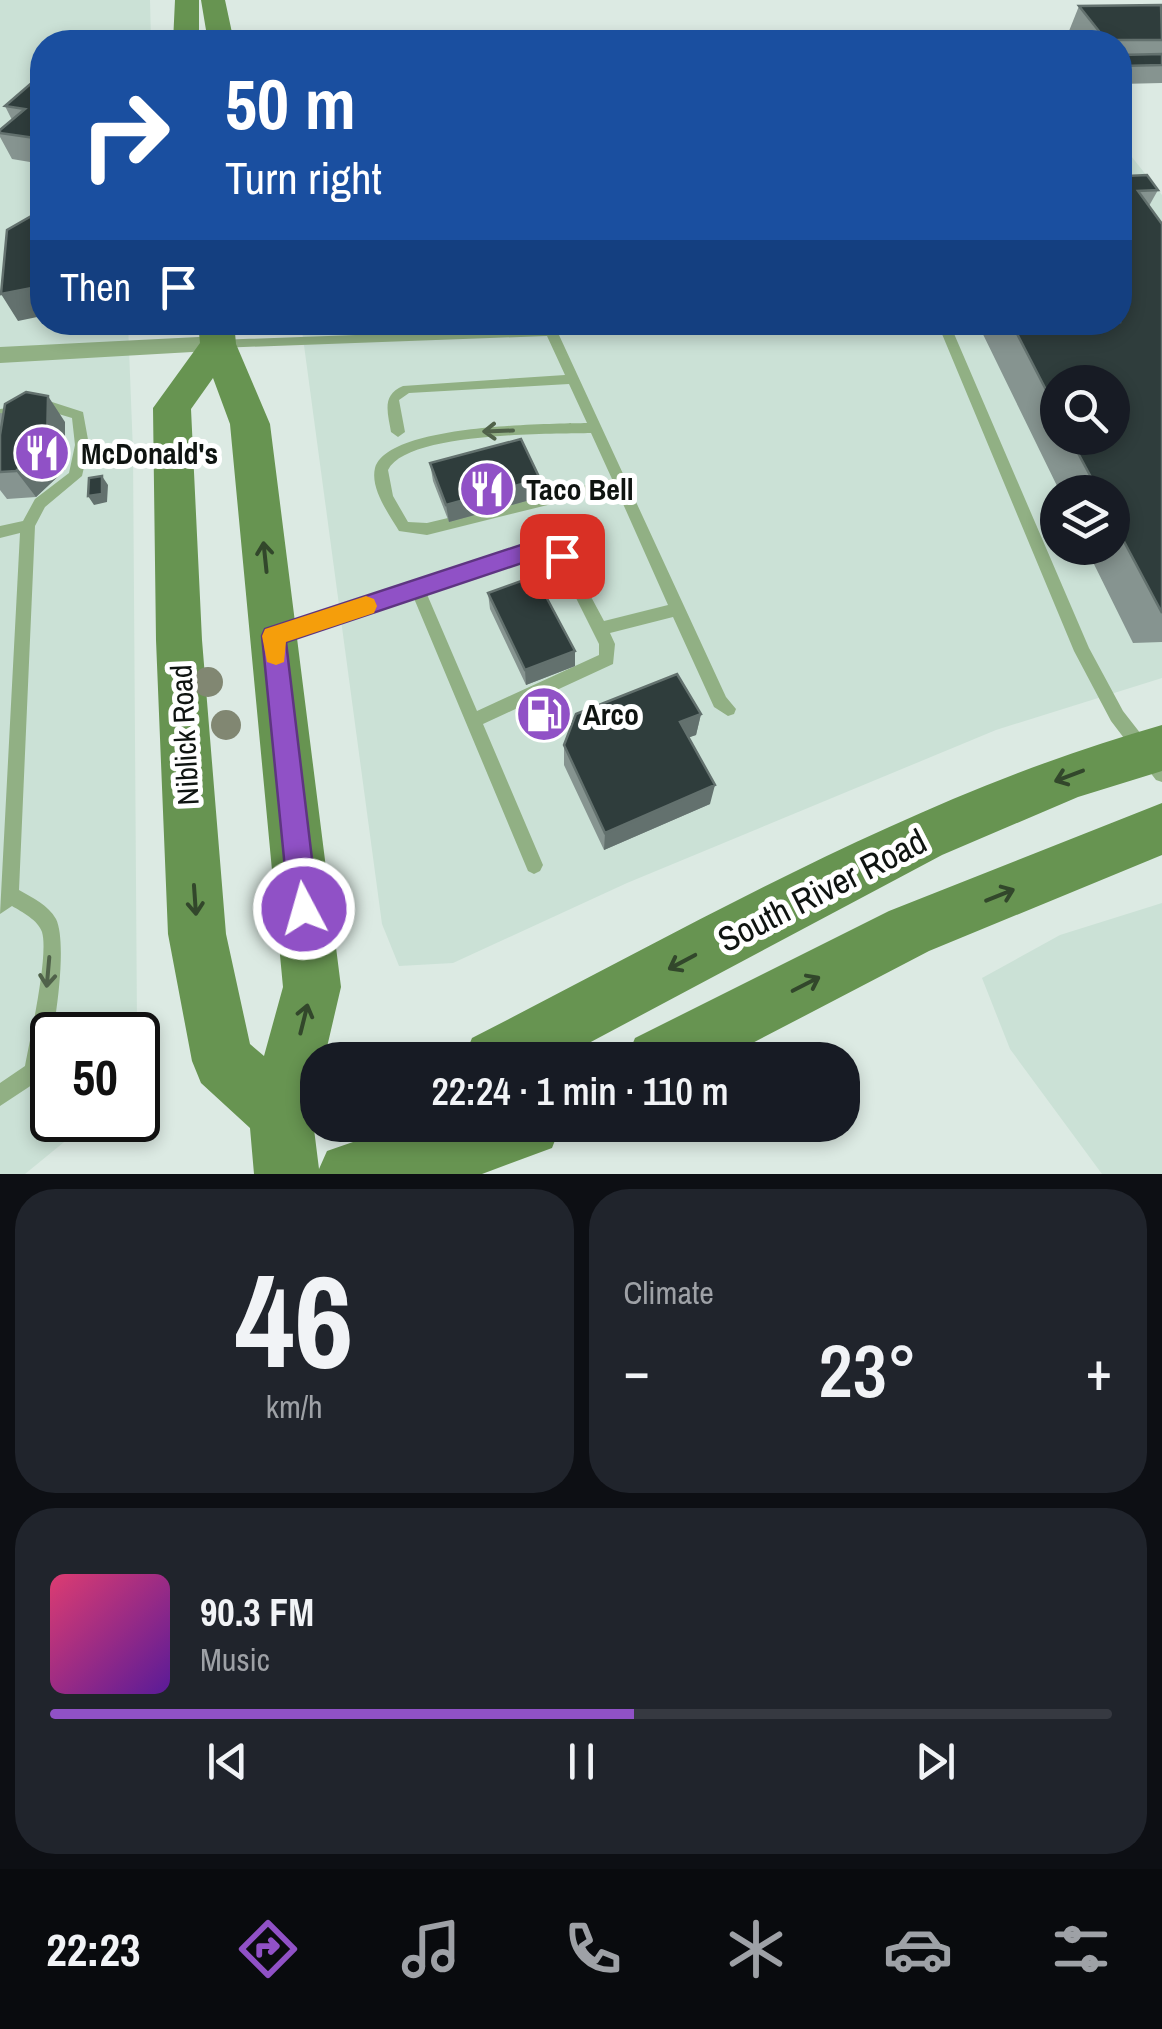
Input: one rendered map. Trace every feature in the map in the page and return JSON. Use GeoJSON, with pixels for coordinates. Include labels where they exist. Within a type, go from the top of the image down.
{"type":"FeatureCollection","features":[{"type":"Feature","properties":{"kind":"main road"},"geometry":{"type":"LineString","coordinates":[[187,30],[188,0]]}},
{"type":"Feature","properties":{"kind":"main road"},"geometry":{"type":"LineString","coordinates":[[213,0],[218,30]]}},
{"type":"Feature","properties":{"kind":"main road","name":"Niblick Road"},"geometry":{"type":"LineString","coordinates":[[216,335],[172,408],[178,640],[198,934],[223,1060],[284,1144]]}},
{"type":"Feature","properties":{"kind":"main road","name":"Niblick Road"},"geometry":{"type":"LineString","coordinates":[[218,335],[250,424],[312,987],[284,1144]]}},
{"type":"Feature","properties":{"kind":"main road","name":"South River Road"},"geometry":{"type":"LineString","coordinates":[[528,1042],[923,836],[1072,774],[1157,757]]}},
{"type":"Feature","properties":{"kind":"main road"},"geometry":{"type":"LineString","coordinates":[[692,1042],[909,931],[1162,829]]}},
{"type":"Feature","properties":{"kind":"main road"},"geometry":{"type":"LineString","coordinates":[[381,1154],[473,1142]]}},
{"type":"Feature","properties":{"kind":"street"},"geometry":{"type":"LineString","coordinates":[[0,355],[197,335]]}},
{"type":"Feature","properties":{"kind":"lane"},"geometry":{"type":"LineString","coordinates":[[280,335],[422,335]]}},
{"type":"Feature","properties":{"kind":"lane"},"geometry":{"type":"LineString","coordinates":[[553,335],[720,702],[728,708]]}},
{"type":"Feature","properties":{"kind":"lane"},"geometry":{"type":"LineString","coordinates":[[948,335],[1082,651],[1117,716],[1157,757]]}},
{"type":"Feature","properties":{"kind":"lane"},"geometry":{"type":"LineString","coordinates":[[398,432],[393,400],[406,389],[572,379]]}},
{"type":"Feature","properties":{"kind":"lane"},"geometry":{"type":"LineString","coordinates":[[0,414],[52,407],[78,415],[82,445],[75,476],[40,503],[28,526],[5,900],[41,914],[51,930],[43,1028],[34,1072],[0,1096]]}},
{"type":"Feature","properties":{"kind":"lane"},"geometry":{"type":"LineString","coordinates":[[595,428],[480,432],[412,447],[389,457],[381,470],[386,497],[404,526],[427,530],[620,482]]}},
{"type":"Feature","properties":{"kind":"lane"},"geometry":{"type":"LineString","coordinates":[[0,532],[28,526]]}},
{"type":"Feature","properties":{"kind":"lane"},"geometry":{"type":"LineString","coordinates":[[274,636],[536,549],[551,549],[562,556],[600,629],[607,644],[607,660],[473,721]]}},
{"type":"Feature","properties":{"kind":"lane"},"geometry":{"type":"LineString","coordinates":[[417,589],[534,864]]}},
{"type":"Feature","properties":{"kind":"lane"},"geometry":{"type":"LineString","coordinates":[[600,629],[678,610]]}},
{"type":"Feature","properties":{"kind":"shaded area"},"geometry":{"type":"Polygon","coordinates":[[[0,0],[150,0],[151,30],[30,30],[30,335],[128,335],[133,452],[137,1012],[30,1012],[30,1142],[64,1142],[25,1174],[0,1174],[0,0]]]}},
{"type":"Feature","properties":{"kind":"shaded area"},"geometry":{"type":"Polygon","coordinates":[[[1132,157],[1162,195],[1162,678],[996,730],[627,883],[453,963],[399,966],[382,924],[303,335],[1132,335],[1132,157]]]}},
{"type":"Feature","properties":{"kind":"shaded area"},"geometry":{"type":"Polygon","coordinates":[[[1162,903],[1162,1174],[1102,1174],[1010,1049],[982,978],[1060,935],[1162,903]]]}},
{"type":"Feature","properties":{"kind":"building"},"geometry":{"type":"Polygon","coordinates":[[[1161,5],[1162,40],[1132,40],[1132,30],[1098,30],[1079,6],[1161,5]]]}},
{"type":"Feature","properties":{"kind":"building"},"geometry":{"type":"Polygon","coordinates":[[[1162,54],[1162,65],[1132,66],[1132,55],[1162,54]]]}},
{"type":"Feature","properties":{"kind":"building"},"geometry":{"type":"Polygon","coordinates":[[[30,84],[30,137],[0,133],[25,109],[5,106],[30,84]]]}},
{"type":"Feature","properties":{"kind":"building"},"geometry":{"type":"Polygon","coordinates":[[[1147,175],[1158,190],[1138,191],[1162,224],[1162,613],[1130,553],[1130,475],[1090,475],[1079,455],[1130,455],[1130,365],[1040,365],[1040,378],[1018,335],[1132,335],[1132,176],[1147,175]]]}},
{"type":"Feature","properties":{"kind":"building"},"geometry":{"type":"Polygon","coordinates":[[[30,217],[30,288],[1,294],[7,230],[30,217]]]}},
{"type":"Feature","properties":{"kind":"building"},"geometry":{"type":"Polygon","coordinates":[[[26,392],[48,396],[47,444],[16,471],[0,472],[5,404],[26,392]]]}},
{"type":"Feature","properties":{"kind":"building"},"geometry":{"type":"Polygon","coordinates":[[[521,439],[540,479],[446,505],[430,463],[521,439]]]}},
{"type":"Feature","properties":{"kind":"building"},"geometry":{"type":"Polygon","coordinates":[[[102,476],[102,494],[88,496],[89,478],[102,476]]]}},
{"type":"Feature","properties":{"kind":"building"},"geometry":{"type":"Polygon","coordinates":[[[535,576],[575,651],[525,670],[488,593],[535,576]]]}},
{"type":"Feature","properties":{"kind":"building"},"geometry":{"type":"Polygon","coordinates":[[[677,674],[701,714],[680,722],[715,785],[605,833],[564,745],[576,714],[677,674]]]}},
{"type":"Feature","properties":{"kind":"slow traffic"},"geometry":{"type":"LineString","coordinates":[[276,655],[274,636],[366,606]]}},
{"type":"Feature","properties":{"kind":"place","name":"McDonald's"},"geometry":{"type":"Point","coordinates":[42,453]}},
{"type":"Feature","properties":{"kind":"place","name":"Taco Bell"},"geometry":{"type":"Point","coordinates":[487,489]}},
{"type":"Feature","properties":{"kind":"place","name":"Arco"},"geometry":{"type":"Point","coordinates":[544,714]}},
{"type":"Feature","properties":{"kind":"route"},"geometry":{"type":"LineString","coordinates":[[304,909],[274,636],[536,549],[551,549],[562,556]]}}]}
